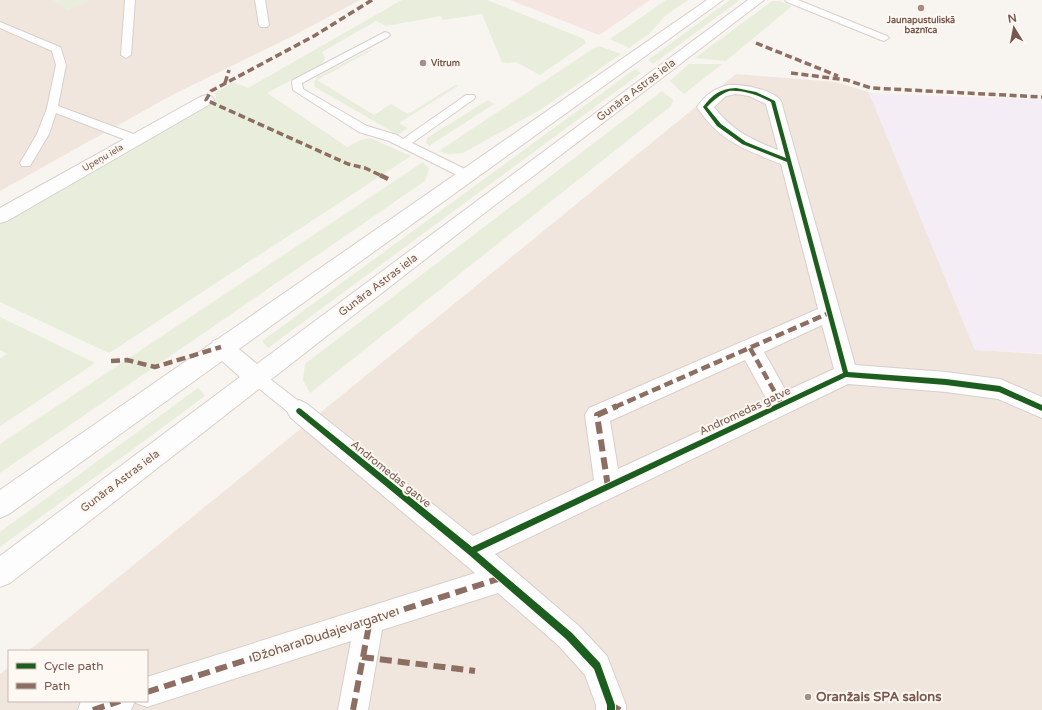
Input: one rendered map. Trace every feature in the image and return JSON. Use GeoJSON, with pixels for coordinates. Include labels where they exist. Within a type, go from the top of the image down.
{"type":"FeatureCollection","features":[{"type":"Feature","properties":{"kind":"street"},"geometry":{"type":"LineString","coordinates":[[0,505],[716,0]]}},
{"type":"Feature","properties":{"kind":"street","name":"Gunāra Astras iela"},"geometry":{"type":"LineString","coordinates":[[0,573],[256,377],[757,0]]}},
{"type":"Feature","properties":{"kind":"street"},"geometry":{"type":"LineString","coordinates":[[789,161],[744,143],[719,125],[704,107],[712,97],[731,89],[754,93],[773,101],[846,374],[946,382],[1000,389],[1042,408]]}},
{"type":"Feature","properties":{"kind":"street","name":"Upeņu iela"},"geometry":{"type":"LineString","coordinates":[[0,216],[206,100]]}},
{"type":"Feature","properties":{"kind":"street"},"geometry":{"type":"LineString","coordinates":[[608,487],[597,415],[829,313]]}},
{"type":"Feature","properties":{"kind":"street"},"geometry":{"type":"LineString","coordinates":[[222,347],[256,377]]}},
{"type":"Feature","properties":{"kind":"street"},"geometry":{"type":"LineString","coordinates":[[750,348],[782,405]]}},
{"type":"Feature","properties":{"kind":"street","name":"Andromedas gatve"},"geometry":{"type":"LineString","coordinates":[[471,551],[846,374]]}},
{"type":"Feature","properties":{"kind":"street","name":"Andromedas gatve"},"geometry":{"type":"LineString","coordinates":[[299,411],[471,551],[569,636],[597,666],[614,708]]}},
{"type":"Feature","properties":{"kind":"street","name":"Džohara Dudajeva gatve"},"geometry":{"type":"LineString","coordinates":[[148,692],[501,578]]}},
{"type":"Feature","properties":{"kind":"street"},"geometry":{"type":"LineString","coordinates":[[353,710],[370,620]]}},
{"type":"Feature","properties":{"kind":"street"},"geometry":{"type":"LineString","coordinates":[[92,710],[117,702]]}},
{"type":"Feature","properties":{"kind":"lane"},"geometry":{"type":"LineString","coordinates":[[126,55],[130,0]]}},
{"type":"Feature","properties":{"kind":"lane"},"geometry":{"type":"LineString","coordinates":[[260,0],[264,25]]}},
{"type":"Feature","properties":{"kind":"lane"},"geometry":{"type":"LineString","coordinates":[[790,0],[884,38]]}},
{"type":"Feature","properties":{"kind":"lane"},"geometry":{"type":"LineString","coordinates":[[0,25],[56,49],[61,65],[52,108],[43,134],[26,163]]}},
{"type":"Feature","properties":{"kind":"lane"},"geometry":{"type":"LineString","coordinates":[[385,35],[297,82],[298,90],[363,129],[393,138],[467,175]]}},
{"type":"Feature","properties":{"kind":"lane"},"geometry":{"type":"LineString","coordinates":[[404,144],[470,97]]}},
{"type":"Feature","properties":{"kind":"lane"},"geometry":{"type":"LineString","coordinates":[[52,108],[135,139]]}},
{"type":"Feature","properties":{"kind":"lane","name":"Andromedas gatve"},"geometry":{"type":"LineString","coordinates":[[256,377],[299,411]]}},
{"type":"Feature","properties":{"kind":"shaded area"},"geometry":{"type":"Polygon","coordinates":[[[0,0],[360,0],[289,38],[174,94],[0,191],[0,0]]]}},
{"type":"Feature","properties":{"kind":"shaded area"},"geometry":{"type":"Polygon","coordinates":[[[510,0],[650,0],[599,35],[510,0]]]}},
{"type":"Feature","properties":{"kind":"shaded area"},"geometry":{"type":"Polygon","coordinates":[[[736,74],[835,82],[869,92],[975,350],[1042,354],[1042,710],[0,710],[0,674],[8,668],[8,702],[148,702],[148,650],[29,650],[736,74]]]}},
{"type":"Feature","properties":{"kind":"shaded area"},"geometry":{"type":"Polygon","coordinates":[[[869,93],[1042,100],[1042,353],[975,350],[869,93]]]}},
{"type":"Feature","properties":{"kind":"green space"},"geometry":{"type":"Polygon","coordinates":[[[52,0],[91,0],[68,10],[52,0]]]}},
{"type":"Feature","properties":{"kind":"green space"},"geometry":{"type":"Polygon","coordinates":[[[402,0],[487,0],[584,39],[586,43],[540,75],[516,62],[502,62],[482,14],[443,20],[441,16],[386,26],[376,21],[322,52],[325,59],[320,65],[267,93],[347,147],[361,140],[370,138],[411,156],[109,353],[0,302],[0,224],[202,109],[216,98],[215,93],[233,82],[248,88],[402,0]]]}},
{"type":"Feature","properties":{"kind":"green space"},"geometry":{"type":"Polygon","coordinates":[[[666,0],[688,0],[665,16],[649,34],[629,48],[610,39],[666,0]]]}},
{"type":"Feature","properties":{"kind":"green space"},"geometry":{"type":"Polygon","coordinates":[[[730,0],[740,0],[653,64],[648,60],[730,0]]]}},
{"type":"Feature","properties":{"kind":"green space"},"geometry":{"type":"Polygon","coordinates":[[[772,1],[779,1],[792,6],[726,61],[695,58],[772,1]]]}},
{"type":"Feature","properties":{"kind":"green space"},"geometry":{"type":"Polygon","coordinates":[[[599,46],[621,54],[540,110],[463,153],[448,154],[439,151],[594,48],[599,46]]]}},
{"type":"Feature","properties":{"kind":"green space"},"geometry":{"type":"Polygon","coordinates":[[[371,49],[372,50],[317,80],[374,115],[391,104],[408,114],[455,85],[458,86],[399,123],[408,128],[398,135],[315,87],[314,82],[317,77],[371,49]]]}},
{"type":"Feature","properties":{"kind":"green space"},"geometry":{"type":"Polygon","coordinates":[[[689,64],[722,64],[684,94],[670,81],[689,64]]]}},
{"type":"Feature","properties":{"kind":"green space"},"geometry":{"type":"Polygon","coordinates":[[[635,69],[641,73],[268,348],[262,341],[635,69]]]}},
{"type":"Feature","properties":{"kind":"green space"},"geometry":{"type":"Polygon","coordinates":[[[662,91],[673,100],[671,106],[310,393],[303,380],[305,364],[662,91]]]}},
{"type":"Feature","properties":{"kind":"green space"},"geometry":{"type":"Polygon","coordinates":[[[488,100],[494,104],[429,146],[426,142],[427,138],[488,100]]]}},
{"type":"Feature","properties":{"kind":"green space"},"geometry":{"type":"Polygon","coordinates":[[[423,162],[429,169],[425,181],[0,473],[0,444],[423,162]]]}},
{"type":"Feature","properties":{"kind":"green space"},"geometry":{"type":"Polygon","coordinates":[[[0,317],[95,363],[0,426],[0,358],[7,354],[0,350],[0,317]]]}},
{"type":"Feature","properties":{"kind":"green space"},"geometry":{"type":"Polygon","coordinates":[[[198,388],[205,396],[0,547],[0,532],[198,388]]]}},
{"type":"Feature","properties":{"kind":"marked path"},"geometry":{"type":"LineString","coordinates":[[372,0],[314,36],[211,91],[206,100],[348,164],[365,168],[390,180]]}},
{"type":"Feature","properties":{"kind":"marked path"},"geometry":{"type":"LineString","coordinates":[[756,43],[838,76]]}},
{"type":"Feature","properties":{"kind":"marked path"},"geometry":{"type":"LineString","coordinates":[[225,83],[229,70]]}},
{"type":"Feature","properties":{"kind":"marked path"},"geometry":{"type":"LineString","coordinates":[[791,73],[847,80],[871,88],[1042,97]]}},
{"type":"Feature","properties":{"kind":"marked path"},"geometry":{"type":"LineString","coordinates":[[608,487],[597,415],[829,313]]}},
{"type":"Feature","properties":{"kind":"marked path"},"geometry":{"type":"LineString","coordinates":[[111,361],[127,360],[155,367],[221,347]]}},
{"type":"Feature","properties":{"kind":"marked path"},"geometry":{"type":"LineString","coordinates":[[750,348],[782,405]]}},
{"type":"Feature","properties":{"kind":"marked path"},"geometry":{"type":"LineString","coordinates":[[148,692],[501,578]]}},
{"type":"Feature","properties":{"kind":"marked path"},"geometry":{"type":"LineString","coordinates":[[353,710],[370,620]]}},
{"type":"Feature","properties":{"kind":"marked path"},"geometry":{"type":"LineString","coordinates":[[362,657],[475,671]]}},
{"type":"Feature","properties":{"kind":"marked path"},"geometry":{"type":"LineString","coordinates":[[93,710],[117,702]]}},
{"type":"Feature","properties":{"kind":"marked path"},"geometry":{"type":"LineString","coordinates":[[611,705],[620,710]]}},
{"type":"Feature","properties":{"kind":"cycle path"},"geometry":{"type":"LineString","coordinates":[[789,161],[744,143],[719,125],[705,107],[712,98],[720,93],[736,89],[754,93],[773,101],[846,374]]}},
{"type":"Feature","properties":{"kind":"cycle path"},"geometry":{"type":"LineString","coordinates":[[471,551],[846,374],[946,382],[1000,389],[1042,408]]}},
{"type":"Feature","properties":{"kind":"cycle path"},"geometry":{"type":"LineString","coordinates":[[299,411],[471,551],[569,636],[597,666],[611,705],[611,710]]}},
{"type":"Feature","properties":{"kind":"place","name":"Jaunapustuliskā baznīca"},"geometry":{"type":"Point","coordinates":[921,8]}},
{"type":"Feature","properties":{"kind":"place","name":"Vitrum"},"geometry":{"type":"Point","coordinates":[423,63]}},
{"type":"Feature","properties":{"kind":"place","name":"Oranžais SPA salons"},"geometry":{"type":"Point","coordinates":[808,697]}}]}
